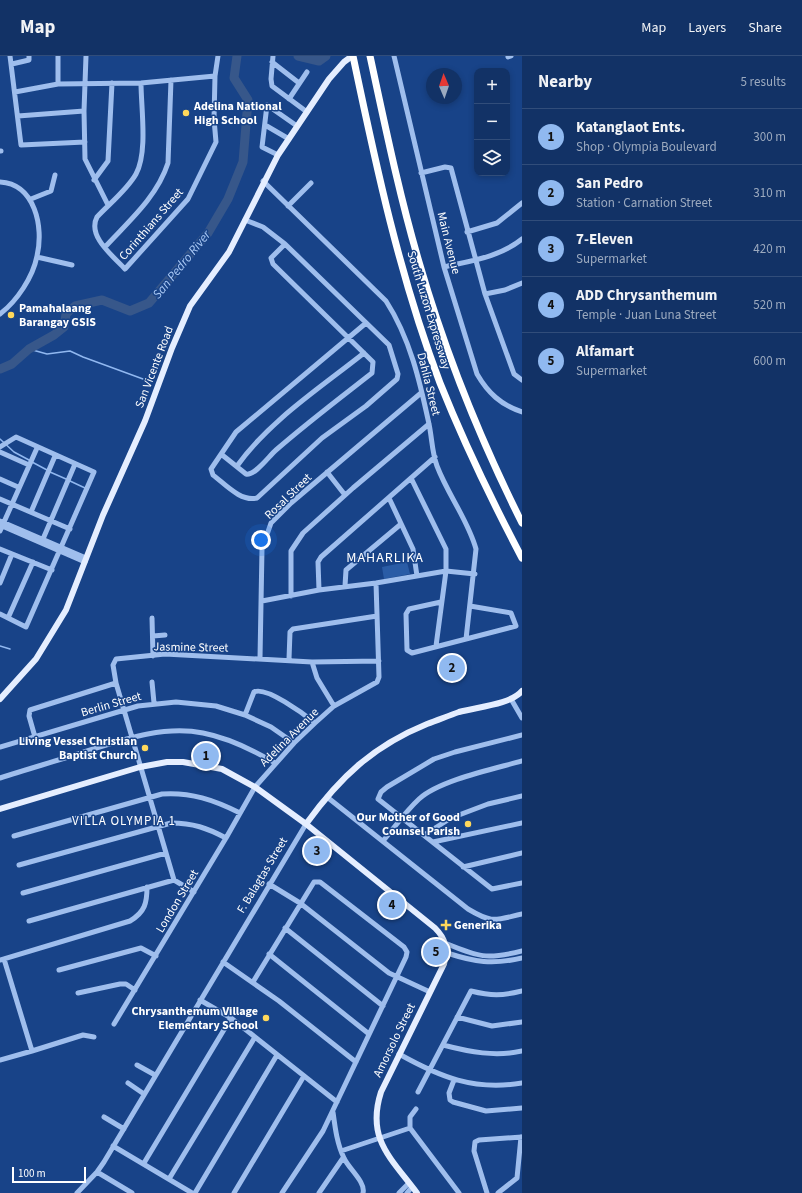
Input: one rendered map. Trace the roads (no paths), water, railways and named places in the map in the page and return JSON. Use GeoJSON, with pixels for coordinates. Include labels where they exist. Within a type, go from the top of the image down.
{"type":"FeatureCollection","features":[{"type":"Feature","properties":{"kind":"highway","name":"South Luzon Expressway"},"geometry":{"type":"LineString","coordinates":[[352,56],[379,175],[403,267],[425,339],[459,429],[522,558]]}},
{"type":"Feature","properties":{"kind":"highway","name":"South Luzon Expressway"},"geometry":{"type":"LineString","coordinates":[[370,56],[393,164],[419,262],[440,329],[475,423],[522,523]]}},
{"type":"Feature","properties":{"kind":"main road","name":"San Vicente Road"},"geometry":{"type":"LineString","coordinates":[[0,699],[36,659],[66,610],[110,498],[145,421],[172,348],[190,306],[229,252],[263,181],[278,155],[329,79],[344,62],[352,56]]}},
{"type":"Feature","properties":{"kind":"main road","name":"F. Balagtas Street"},"geometry":{"type":"LineString","coordinates":[[306,824],[341,780],[367,757],[402,736],[458,713],[511,699],[522,691]]}},
{"type":"Feature","properties":{"kind":"main road"},"geometry":{"type":"LineString","coordinates":[[0,809],[140,767],[167,762],[204,765],[234,774],[255,787],[306,824],[436,928],[445,943],[447,953]]}},
{"type":"Feature","properties":{"kind":"main road","name":"Amorsolo Street"},"geometry":{"type":"LineString","coordinates":[[378,1139],[375,1114],[377,1104],[399,1054],[440,974],[447,953]]}},
{"type":"Feature","properties":{"kind":"main road"},"geometry":{"type":"LineString","coordinates":[[378,1139],[417,1193]]}},
{"type":"Feature","properties":{"kind":"street"},"geometry":{"type":"LineString","coordinates":[[10,56],[18,116],[19,143],[22,145],[85,142]]}},
{"type":"Feature","properties":{"kind":"street"},"geometry":{"type":"LineString","coordinates":[[12,64],[29,60],[29,56]]}},
{"type":"Feature","properties":{"kind":"street"},"geometry":{"type":"LineString","coordinates":[[58,56],[58,84]]}},
{"type":"Feature","properties":{"kind":"street"},"geometry":{"type":"LineString","coordinates":[[86,56],[84,111],[85,158],[94,180],[108,205]]}},
{"type":"Feature","properties":{"kind":"street","name":"Corinthians Street"},"geometry":{"type":"LineString","coordinates":[[141,83],[141,158],[136,173],[130,183],[108,205],[94,224],[94,230],[105,247],[124,269],[188,199],[216,142],[214,119],[215,76],[218,56]]}},
{"type":"Feature","properties":{"kind":"street"},"geometry":{"type":"LineString","coordinates":[[273,56],[271,84],[307,112]]}},
{"type":"Feature","properties":{"kind":"street","name":"Main Avenue"},"geometry":{"type":"LineString","coordinates":[[394,56],[444,267],[477,374],[486,388],[499,401],[522,412]]}},
{"type":"Feature","properties":{"kind":"street"},"geometry":{"type":"LineString","coordinates":[[272,62],[299,83]]}},
{"type":"Feature","properties":{"kind":"street"},"geometry":{"type":"LineString","coordinates":[[289,99],[307,72]]}},
{"type":"Feature","properties":{"kind":"street"},"geometry":{"type":"LineString","coordinates":[[15,92],[58,84],[141,83],[215,76]]}},
{"type":"Feature","properties":{"kind":"street"},"geometry":{"type":"LineString","coordinates":[[105,247],[148,201],[164,176],[168,163],[171,80]]}},
{"type":"Feature","properties":{"kind":"street"},"geometry":{"type":"LineString","coordinates":[[94,180],[108,161],[112,83]]}},
{"type":"Feature","properties":{"kind":"street"},"geometry":{"type":"LineString","coordinates":[[278,155],[262,147],[267,105],[297,126]]}},
{"type":"Feature","properties":{"kind":"street"},"geometry":{"type":"LineString","coordinates":[[18,116],[84,111]]}},
{"type":"Feature","properties":{"kind":"street"},"geometry":{"type":"LineString","coordinates":[[265,126],[289,139]]}},
{"type":"Feature","properties":{"kind":"street"},"geometry":{"type":"LineString","coordinates":[[421,173],[445,166],[451,168],[467,232],[485,294],[514,374],[522,380]]}},
{"type":"Feature","properties":{"kind":"street"},"geometry":{"type":"LineString","coordinates":[[31,199],[51,191],[55,175]]}},
{"type":"Feature","properties":{"kind":"street","name":"Dahlia Street"},"geometry":{"type":"LineString","coordinates":[[263,181],[386,301],[398,320],[409,346],[429,424],[435,458],[447,489],[473,536],[476,549],[475,574],[466,639]]}},
{"type":"Feature","properties":{"kind":"street"},"geometry":{"type":"LineString","coordinates":[[0,182],[19,186],[31,199],[38,226],[37,256],[28,278],[18,294],[0,314]]}},
{"type":"Feature","properties":{"kind":"street"},"geometry":{"type":"LineString","coordinates":[[288,206],[311,183]]}},
{"type":"Feature","properties":{"kind":"street"},"geometry":{"type":"LineString","coordinates":[[467,232],[497,223],[522,203]]}},
{"type":"Feature","properties":{"kind":"street"},"geometry":{"type":"LineString","coordinates":[[245,220],[263,227],[285,244],[389,345],[398,374],[397,379],[371,402],[322,438],[258,498],[250,500],[243,498],[213,475],[211,469],[236,432],[285,390],[350,339],[366,323]]}},
{"type":"Feature","properties":{"kind":"street"},"geometry":{"type":"LineString","coordinates":[[444,267],[504,251],[522,239]]}},
{"type":"Feature","properties":{"kind":"street"},"geometry":{"type":"LineString","coordinates":[[221,454],[246,474],[253,473],[275,451],[372,373],[373,362],[272,264],[272,258],[285,244]]}},
{"type":"Feature","properties":{"kind":"street"},"geometry":{"type":"LineString","coordinates":[[37,256],[72,265]]}},
{"type":"Feature","properties":{"kind":"street"},"geometry":{"type":"LineString","coordinates":[[485,294],[505,290],[522,283]]}},
{"type":"Feature","properties":{"kind":"street"},"geometry":{"type":"LineString","coordinates":[[237,466],[252,444],[364,353]]}},
{"type":"Feature","properties":{"kind":"street","name":"Rosal Street"},"geometry":{"type":"LineString","coordinates":[[260,658],[262,549],[271,523],[327,472],[421,393]]}},
{"type":"Feature","properties":{"kind":"street"},"geometry":{"type":"LineString","coordinates":[[291,596],[291,551],[302,533],[429,424]]}},
{"type":"Feature","properties":{"kind":"street"},"geometry":{"type":"LineString","coordinates":[[0,447],[16,437],[36,448],[94,472],[26,627],[0,614]]}},
{"type":"Feature","properties":{"kind":"street"},"geometry":{"type":"LineString","coordinates":[[1,525],[12,504],[36,448]]}},
{"type":"Feature","properties":{"kind":"street"},"geometry":{"type":"LineString","coordinates":[[0,452],[29,465]]}},
{"type":"Feature","properties":{"kind":"street"},"geometry":{"type":"LineString","coordinates":[[31,512],[55,456]]}},
{"type":"Feature","properties":{"kind":"street"},"geometry":{"type":"LineString","coordinates":[[319,590],[319,560],[435,458]]}},
{"type":"Feature","properties":{"kind":"street"},"geometry":{"type":"LineString","coordinates":[[43,539],[75,464]]}},
{"type":"Feature","properties":{"kind":"street"},"geometry":{"type":"LineString","coordinates":[[327,472],[345,495]]}},
{"type":"Feature","properties":{"kind":"street"},"geometry":{"type":"LineString","coordinates":[[411,478],[446,549],[446,571],[436,646]]}},
{"type":"Feature","properties":{"kind":"street"},"geometry":{"type":"LineString","coordinates":[[0,479],[18,487]]}},
{"type":"Feature","properties":{"kind":"street"},"geometry":{"type":"LineString","coordinates":[[389,498],[413,549],[417,576]]}},
{"type":"Feature","properties":{"kind":"street"},"geometry":{"type":"LineString","coordinates":[[0,499],[70,529]]}},
{"type":"Feature","properties":{"kind":"street"},"geometry":{"type":"LineString","coordinates":[[345,586],[346,570],[401,524]]}},
{"type":"Feature","properties":{"kind":"street"},"geometry":{"type":"LineString","coordinates":[[1,525],[85,560]]}},
{"type":"Feature","properties":{"kind":"street"},"geometry":{"type":"LineString","coordinates":[[1,525],[43,539],[61,549]]}},
{"type":"Feature","properties":{"kind":"street"},"geometry":{"type":"LineString","coordinates":[[0,549],[52,570]]}},
{"type":"Feature","properties":{"kind":"street"},"geometry":{"type":"LineString","coordinates":[[0,583],[12,554]]}},
{"type":"Feature","properties":{"kind":"street"},"geometry":{"type":"LineString","coordinates":[[8,618],[33,562]]}},
{"type":"Feature","properties":{"kind":"street"},"geometry":{"type":"LineString","coordinates":[[262,602],[319,590],[376,583],[446,571],[475,574]]}},
{"type":"Feature","properties":{"kind":"street","name":"Adelina Avenue"},"geometry":{"type":"LineString","coordinates":[[255,787],[294,742],[334,706],[377,682],[379,678],[379,661],[376,583]]}},
{"type":"Feature","properties":{"kind":"street"},"geometry":{"type":"LineString","coordinates":[[441,602],[409,609],[406,614],[407,650],[412,653],[516,626],[510,613],[470,606]]}},
{"type":"Feature","properties":{"kind":"street"},"geometry":{"type":"LineString","coordinates":[[289,659],[290,632],[293,629],[377,616]]}},
{"type":"Feature","properties":{"kind":"street"},"geometry":{"type":"LineString","coordinates":[[152,618],[153,656]]}},
{"type":"Feature","properties":{"kind":"street"},"geometry":{"type":"LineString","coordinates":[[153,636],[165,635]]}},
{"type":"Feature","properties":{"kind":"street","name":"Jasmine Street"},"geometry":{"type":"LineString","coordinates":[[174,880],[116,683],[112,665],[116,659],[165,654],[289,659],[312,662],[379,661]]}},
{"type":"Feature","properties":{"kind":"street"},"geometry":{"type":"LineString","coordinates":[[312,662],[317,678],[334,706]]}},
{"type":"Feature","properties":{"kind":"street"},"geometry":{"type":"LineString","coordinates":[[152,682],[154,703]]}},
{"type":"Feature","properties":{"kind":"street"},"geometry":{"type":"LineString","coordinates":[[35,737],[29,716],[30,710],[116,683]]}},
{"type":"Feature","properties":{"kind":"street"},"geometry":{"type":"LineString","coordinates":[[245,715],[254,692],[262,690],[284,702],[315,723]]}},
{"type":"Feature","properties":{"kind":"street"},"geometry":{"type":"LineString","coordinates":[[511,699],[522,718]]}},
{"type":"Feature","properties":{"kind":"street","name":"Berlin Street"},"geometry":{"type":"LineString","coordinates":[[0,747],[124,710],[154,703],[191,703],[216,706],[245,715],[271,727],[294,742]]}},
{"type":"Feature","properties":{"kind":"street"},"geometry":{"type":"LineString","coordinates":[[0,778],[131,738],[163,732],[202,733],[247,747],[275,763]]}},
{"type":"Feature","properties":{"kind":"street"},"geometry":{"type":"LineString","coordinates":[[522,735],[455,752],[434,759],[387,787],[381,792],[378,799],[492,889],[522,883]]}},
{"type":"Feature","properties":{"kind":"street"},"geometry":{"type":"LineString","coordinates":[[383,841],[401,818],[420,798],[454,780],[522,761]]}},
{"type":"Feature","properties":{"kind":"street","name":"London Street"},"geometry":{"type":"LineString","coordinates":[[114,1024],[156,956],[255,787]]}},
{"type":"Feature","properties":{"kind":"street"},"geometry":{"type":"LineString","coordinates":[[14,836],[162,794],[174,793],[200,796],[218,802],[240,813]]}},
{"type":"Feature","properties":{"kind":"street"},"geometry":{"type":"LineString","coordinates":[[424,835],[450,818],[488,804],[522,796]]}},
{"type":"Feature","properties":{"kind":"street"},"geometry":{"type":"LineString","coordinates":[[327,797],[468,909],[485,919],[495,920],[522,914]]}},
{"type":"Feature","properties":{"kind":"street"},"geometry":{"type":"LineString","coordinates":[[19,865],[158,825],[171,823],[189,823],[206,827],[226,838]]}},
{"type":"Feature","properties":{"kind":"street"},"geometry":{"type":"LineString","coordinates":[[433,842],[522,823]]}},
{"type":"Feature","properties":{"kind":"street","name":"F. Balagtas Street"},"geometry":{"type":"LineString","coordinates":[[77,1193],[97,1172],[124,1129],[306,824]]}},
{"type":"Feature","properties":{"kind":"street"},"geometry":{"type":"LineString","coordinates":[[23,893],[166,853]]}},
{"type":"Feature","properties":{"kind":"street"},"geometry":{"type":"LineString","coordinates":[[463,867],[522,853]]}},
{"type":"Feature","properties":{"kind":"street"},"geometry":{"type":"LineString","coordinates":[[29,921],[174,880],[194,892]]}},
{"type":"Feature","properties":{"kind":"street"},"geometry":{"type":"LineString","coordinates":[[253,982],[300,903],[314,882],[317,881],[404,947],[407,952],[383,1006],[317,1142],[282,1193]]}},
{"type":"Feature","properties":{"kind":"street"},"geometry":{"type":"LineString","coordinates":[[269,884],[300,903],[396,977],[430,992]]}},
{"type":"Feature","properties":{"kind":"street"},"geometry":{"type":"LineString","coordinates":[[32,1051],[2,960],[130,921],[140,915],[144,909],[147,902],[147,887]]}},
{"type":"Feature","properties":{"kind":"street"},"geometry":{"type":"LineString","coordinates":[[285,928],[383,1006]]}},
{"type":"Feature","properties":{"kind":"street"},"geometry":{"type":"LineString","coordinates":[[445,943],[470,953],[493,957],[522,951]]}},
{"type":"Feature","properties":{"kind":"street"},"geometry":{"type":"LineString","coordinates":[[59,970],[141,948],[156,956]]}},
{"type":"Feature","properties":{"kind":"street"},"geometry":{"type":"LineString","coordinates":[[447,953],[469,960],[494,963],[522,958]]}},
{"type":"Feature","properties":{"kind":"street"},"geometry":{"type":"LineString","coordinates":[[269,954],[369,1034]]}},
{"type":"Feature","properties":{"kind":"street"},"geometry":{"type":"LineString","coordinates":[[493,957],[494,963]]}},
{"type":"Feature","properties":{"kind":"street"},"geometry":{"type":"LineString","coordinates":[[223,962],[253,982],[356,1062]]}},
{"type":"Feature","properties":{"kind":"street"},"geometry":{"type":"LineString","coordinates":[[78,993],[120,984],[126,984],[135,990]]}},
{"type":"Feature","properties":{"kind":"street"},"geometry":{"type":"LineString","coordinates":[[418,1092],[471,991],[488,996],[504,995],[522,991]]}},
{"type":"Feature","properties":{"kind":"street"},"geometry":{"type":"LineString","coordinates":[[200,1000],[231,1018],[336,1102]]}},
{"type":"Feature","properties":{"kind":"street"},"geometry":{"type":"LineString","coordinates":[[457,1017],[492,1026],[522,1022]]}},
{"type":"Feature","properties":{"kind":"street"},"geometry":{"type":"LineString","coordinates":[[144,1163],[231,1018]]}},
{"type":"Feature","properties":{"kind":"street"},"geometry":{"type":"LineString","coordinates":[[0,1060],[83,1035],[94,1037]]}},
{"type":"Feature","properties":{"kind":"street"},"geometry":{"type":"LineString","coordinates":[[169,1178],[255,1037]]}},
{"type":"Feature","properties":{"kind":"street"},"geometry":{"type":"LineString","coordinates":[[443,1045],[477,1054],[522,1051]]}},
{"type":"Feature","properties":{"kind":"street"},"geometry":{"type":"LineString","coordinates":[[399,1054],[429,1070],[454,1080],[488,1086],[522,1083]]}},
{"type":"Feature","properties":{"kind":"street"},"geometry":{"type":"LineString","coordinates":[[195,1193],[277,1055]]}},
{"type":"Feature","properties":{"kind":"street"},"geometry":{"type":"LineString","coordinates":[[137,1065],[155,1075]]}},
{"type":"Feature","properties":{"kind":"street"},"geometry":{"type":"LineString","coordinates":[[234,1193],[304,1076]]}},
{"type":"Feature","properties":{"kind":"street"},"geometry":{"type":"LineString","coordinates":[[454,1080],[449,1093],[450,1100],[452,1102],[486,1110],[522,1108]]}},
{"type":"Feature","properties":{"kind":"street"},"geometry":{"type":"LineString","coordinates":[[128,1083],[144,1094]]}},
{"type":"Feature","properties":{"kind":"street"},"geometry":{"type":"LineString","coordinates":[[416,1108],[410,1118],[410,1128],[459,1193]]}},
{"type":"Feature","properties":{"kind":"street"},"geometry":{"type":"LineString","coordinates":[[333,1111],[336,1133],[341,1151],[363,1187],[363,1193]]}},
{"type":"Feature","properties":{"kind":"street"},"geometry":{"type":"LineString","coordinates":[[104,1117],[124,1129]]}},
{"type":"Feature","properties":{"kind":"street"},"geometry":{"type":"LineString","coordinates":[[341,1151],[410,1128]]}},
{"type":"Feature","properties":{"kind":"street"},"geometry":{"type":"LineString","coordinates":[[487,1193],[474,1151],[475,1142],[479,1140],[522,1137],[517,1178],[498,1193]]}},
{"type":"Feature","properties":{"kind":"street"},"geometry":{"type":"LineString","coordinates":[[113,1146],[144,1163],[192,1193]]}},
{"type":"Feature","properties":{"kind":"street"},"geometry":{"type":"LineString","coordinates":[[318,1193],[344,1158]]}},
{"type":"Feature","properties":{"kind":"street"},"geometry":{"type":"LineString","coordinates":[[97,1172],[132,1193]]}},
{"type":"Feature","properties":{"kind":"street"},"geometry":{"type":"LineString","coordinates":[[399,1193],[411,1185]]}},
{"type":"Feature","properties":{"kind":"street"},"geometry":{"type":"LineString","coordinates":[[407,1193],[411,1185]]}},
{"type":"Feature","properties":{"kind":"waterway","name":"San Pedro River"},"geometry":{"type":"LineString","coordinates":[[0,369],[12,364],[29,349],[54,335],[64,327],[66,314],[75,306],[102,300],[130,311],[149,303],[208,233],[228,199],[243,162],[248,100],[234,78],[237,56]]}},
{"type":"Feature","properties":{"kind":"waterway","name":"San Pedro River"},"geometry":{"type":"LineString","coordinates":[[298,56],[319,61],[326,56]]}},
{"type":"Feature","properties":{"kind":"waterway"},"geometry":{"type":"LineString","coordinates":[[29,349],[47,354],[70,351],[143,379]]}},
{"type":"Feature","properties":{"kind":"waterway"},"geometry":{"type":"LineString","coordinates":[[0,439],[14,452],[29,460]]}},
{"type":"Feature","properties":{"kind":"waterway"},"geometry":{"type":"LineString","coordinates":[[32,462],[47,470]]}},
{"type":"Feature","properties":{"kind":"waterway"},"geometry":{"type":"LineString","coordinates":[[50,472],[66,479]]}},
{"type":"Feature","properties":{"kind":"waterway"},"geometry":{"type":"LineString","coordinates":[[70,481],[85,488]]}},
{"type":"Feature","properties":{"kind":"waterway"},"geometry":{"type":"LineString","coordinates":[[0,646],[10,649]]}},
{"type":"Feature","properties":{"kind":"place","name":"Adelina National High School"},"geometry":{"type":"Point","coordinates":[186,113]}},
{"type":"Feature","properties":{"kind":"place","name":"Pamahalaang Barangay GSIS"},"geometry":{"type":"Point","coordinates":[11,315]}},
{"type":"Feature","properties":{"kind":"place","name":"San Pedro"},"geometry":{"type":"Point","coordinates":[452,668]}},
{"type":"Feature","properties":{"kind":"place","name":"Living Vessel Christian Baptist Church"},"geometry":{"type":"Point","coordinates":[145,748]}},
{"type":"Feature","properties":{"kind":"place","name":"Katanglaot Ents."},"geometry":{"type":"Point","coordinates":[206,756]}},
{"type":"Feature","properties":{"kind":"place","name":"Our Mother of Good Counsel Parish"},"geometry":{"type":"Point","coordinates":[468,824]}},
{"type":"Feature","properties":{"kind":"place","name":"7-Eleven"},"geometry":{"type":"Point","coordinates":[317,851]}},
{"type":"Feature","properties":{"kind":"place","name":"ADD Chrysanthemum"},"geometry":{"type":"Point","coordinates":[392,905]}},
{"type":"Feature","properties":{"kind":"place","name":"Generika"},"geometry":{"type":"Point","coordinates":[446,925]}},
{"type":"Feature","properties":{"kind":"place","name":"Alfamart"},"geometry":{"type":"Point","coordinates":[436,952]}},
{"type":"Feature","properties":{"kind":"place","name":"Chrysanthemum Village Elementary School"},"geometry":{"type":"Point","coordinates":[266,1018]}},
{"type":"Feature","properties":{"kind":"district","name":"MAHARLIKA"},"geometry":{"type":"Point","coordinates":[385,557]}},
{"type":"Feature","properties":{"kind":"district","name":"VILLA OLYMPIA 1"},"geometry":{"type":"Point","coordinates":[124,820]}}]}
